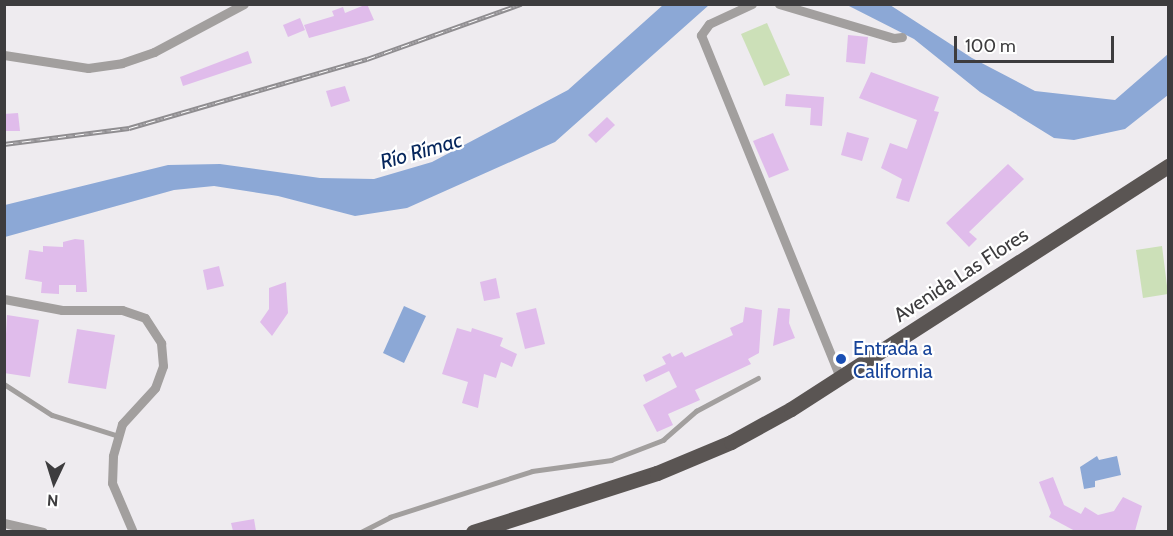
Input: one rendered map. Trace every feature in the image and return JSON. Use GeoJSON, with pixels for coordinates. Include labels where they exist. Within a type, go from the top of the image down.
{"type":"FeatureCollection","features":[{"type":"Feature","properties":{"kind":"highway","name":"Avenida Las Flores"},"geometry":{"type":"LineString","coordinates":[[473,531],[657,474],[731,442],[840,378],[1168,166]]}},
{"type":"Feature","properties":{"kind":"street"},"geometry":{"type":"LineString","coordinates":[[4,56],[88,68],[122,63],[154,52],[244,4]]}},
{"type":"Feature","properties":{"kind":"street"},"geometry":{"type":"LineString","coordinates":[[752,4],[709,24],[700,35],[840,378]]}},
{"type":"Feature","properties":{"kind":"street"},"geometry":{"type":"LineString","coordinates":[[779,4],[894,38],[902,37]]}},
{"type":"Feature","properties":{"kind":"street"},"geometry":{"type":"LineString","coordinates":[[4,299],[62,310],[122,310],[145,318],[161,343],[163,366],[155,388],[122,424],[119,436],[112,483],[133,531]]}},
{"type":"Feature","properties":{"kind":"street"},"geometry":{"type":"LineString","coordinates":[[4,523],[43,531]]}},
{"type":"Feature","properties":{"kind":"lane"},"geometry":{"type":"LineString","coordinates":[[361,531],[390,517],[532,471],[611,460],[639,446],[663,440],[696,411],[758,378]]}},
{"type":"Feature","properties":{"kind":"lane"},"geometry":{"type":"LineString","coordinates":[[4,384],[52,414],[119,436]]}},
{"type":"Feature","properties":{"kind":"green space"},"geometry":{"type":"Polygon","coordinates":[[[767,23],[790,75],[764,86],[741,34],[767,23]]]}},
{"type":"Feature","properties":{"kind":"green space"},"geometry":{"type":"Polygon","coordinates":[[[1162,246],[1168,294],[1143,298],[1136,250],[1162,246]]]}},
{"type":"Feature","properties":{"kind":"water"},"geometry":{"type":"Polygon","coordinates":[[[663,5],[709,5],[555,142],[407,208],[355,216],[278,196],[214,186],[174,190],[5,237],[5,205],[168,165],[220,164],[320,178],[374,179],[432,162],[568,90],[663,5]]]}},
{"type":"Feature","properties":{"kind":"water"},"geometry":{"type":"Polygon","coordinates":[[[847,5],[890,5],[972,58],[1035,91],[1115,100],[1168,54],[1168,95],[1125,129],[1074,140],[1054,138],[980,92],[914,39],[847,5]]]}},
{"type":"Feature","properties":{"kind":"water"},"geometry":{"type":"Polygon","coordinates":[[[404,306],[426,316],[404,363],[383,353],[404,306]]]}},
{"type":"Feature","properties":{"kind":"water"},"geometry":{"type":"Polygon","coordinates":[[[1097,456],[1099,460],[1117,456],[1121,475],[1095,481],[1095,487],[1084,489],[1080,467],[1097,456]]]}},
{"type":"Feature","properties":{"kind":"building"},"geometry":{"type":"Polygon","coordinates":[[[367,4],[374,20],[309,38],[304,25],[334,16],[332,11],[343,7],[345,13],[367,4]]]}},
{"type":"Feature","properties":{"kind":"building"},"geometry":{"type":"Polygon","coordinates":[[[300,18],[305,30],[288,37],[283,25],[300,18]]]}},
{"type":"Feature","properties":{"kind":"building"},"geometry":{"type":"Polygon","coordinates":[[[848,35],[868,37],[865,64],[846,62],[848,35]]]}},
{"type":"Feature","properties":{"kind":"building"},"geometry":{"type":"Polygon","coordinates":[[[248,51],[252,63],[183,86],[180,77],[248,51]]]}},
{"type":"Feature","properties":{"kind":"building"},"geometry":{"type":"Polygon","coordinates":[[[871,72],[939,97],[934,111],[939,112],[909,202],[896,198],[902,179],[881,168],[890,143],[907,149],[917,120],[859,98],[871,72]]]}},
{"type":"Feature","properties":{"kind":"building"},"geometry":{"type":"Polygon","coordinates":[[[345,86],[350,101],[331,107],[326,91],[345,86]]]}},
{"type":"Feature","properties":{"kind":"building"},"geometry":{"type":"Polygon","coordinates":[[[786,94],[824,97],[822,126],[810,125],[811,108],[785,106],[786,94]]]}},
{"type":"Feature","properties":{"kind":"building"},"geometry":{"type":"Polygon","coordinates":[[[18,113],[20,131],[4,131],[4,114],[18,113]]]}},
{"type":"Feature","properties":{"kind":"building"},"geometry":{"type":"Polygon","coordinates":[[[607,117],[615,125],[596,143],[588,135],[607,117]]]}},
{"type":"Feature","properties":{"kind":"building"},"geometry":{"type":"Polygon","coordinates":[[[847,132],[869,138],[862,161],[841,155],[847,132]]]}},
{"type":"Feature","properties":{"kind":"building"},"geometry":{"type":"Polygon","coordinates":[[[773,133],[789,170],[769,178],[753,141],[773,133]]]}},
{"type":"Feature","properties":{"kind":"building"},"geometry":{"type":"Polygon","coordinates":[[[1008,164],[1024,179],[969,232],[977,239],[969,247],[946,223],[1008,164]]]}},
{"type":"Feature","properties":{"kind":"building"},"geometry":{"type":"Polygon","coordinates":[[[75,239],[84,240],[87,292],[76,292],[76,285],[59,285],[59,294],[41,293],[42,282],[25,279],[29,250],[43,252],[43,246],[63,247],[63,242],[75,239]]]}},
{"type":"Feature","properties":{"kind":"building"},"geometry":{"type":"Polygon","coordinates":[[[219,266],[224,286],[207,290],[203,270],[219,266]]]}},
{"type":"Feature","properties":{"kind":"building"},"geometry":{"type":"Polygon","coordinates":[[[496,278],[500,298],[484,301],[480,282],[496,278]]]}},
{"type":"Feature","properties":{"kind":"building"},"geometry":{"type":"Polygon","coordinates":[[[286,282],[288,313],[272,336],[260,322],[269,309],[269,288],[286,282]]]}},
{"type":"Feature","properties":{"kind":"building"},"geometry":{"type":"Polygon","coordinates":[[[745,307],[762,310],[759,353],[748,359],[751,364],[695,390],[700,400],[668,414],[673,425],[657,432],[643,405],[677,387],[669,371],[646,382],[643,375],[666,364],[662,357],[670,353],[672,357],[682,352],[685,357],[733,335],[730,328],[743,322],[745,307]]]}},
{"type":"Feature","properties":{"kind":"building"},"geometry":{"type":"Polygon","coordinates":[[[536,308],[545,344],[525,349],[516,313],[536,308]]]}},
{"type":"Feature","properties":{"kind":"building"},"geometry":{"type":"Polygon","coordinates":[[[778,308],[790,309],[789,323],[795,338],[773,346],[778,308]]]}},
{"type":"Feature","properties":{"kind":"building"},"geometry":{"type":"Polygon","coordinates":[[[7,315],[39,320],[30,377],[4,373],[7,315]]]}},
{"type":"Feature","properties":{"kind":"building"},"geometry":{"type":"Polygon","coordinates":[[[457,328],[471,332],[472,328],[503,338],[500,346],[517,354],[512,367],[501,362],[496,378],[484,374],[478,408],[462,403],[468,382],[442,374],[457,328]]]}},
{"type":"Feature","properties":{"kind":"building"},"geometry":{"type":"Polygon","coordinates":[[[77,329],[115,335],[106,389],[68,383],[77,329]]]}},
{"type":"Feature","properties":{"kind":"building"},"geometry":{"type":"Polygon","coordinates":[[[1053,477],[1064,505],[1081,514],[1085,507],[1098,515],[1114,511],[1123,497],[1142,506],[1135,531],[1075,531],[1049,517],[1051,513],[1039,482],[1053,477]]]}},
{"type":"Feature","properties":{"kind":"building"},"geometry":{"type":"Polygon","coordinates":[[[254,519],[256,531],[233,531],[231,523],[254,519]]]}},
{"type":"Feature","properties":{"kind":"railway"},"geometry":{"type":"LineString","coordinates":[[4,144],[129,128],[367,59],[521,4]]}},
{"type":"Feature","properties":{"kind":"place","name":"Entrada a California"},"geometry":{"type":"Point","coordinates":[841,359]}},
{"type":"Feature","properties":{"kind":"water label","name":"Río Rímac"},"geometry":{"type":"Point","coordinates":[421,151]}}]}
